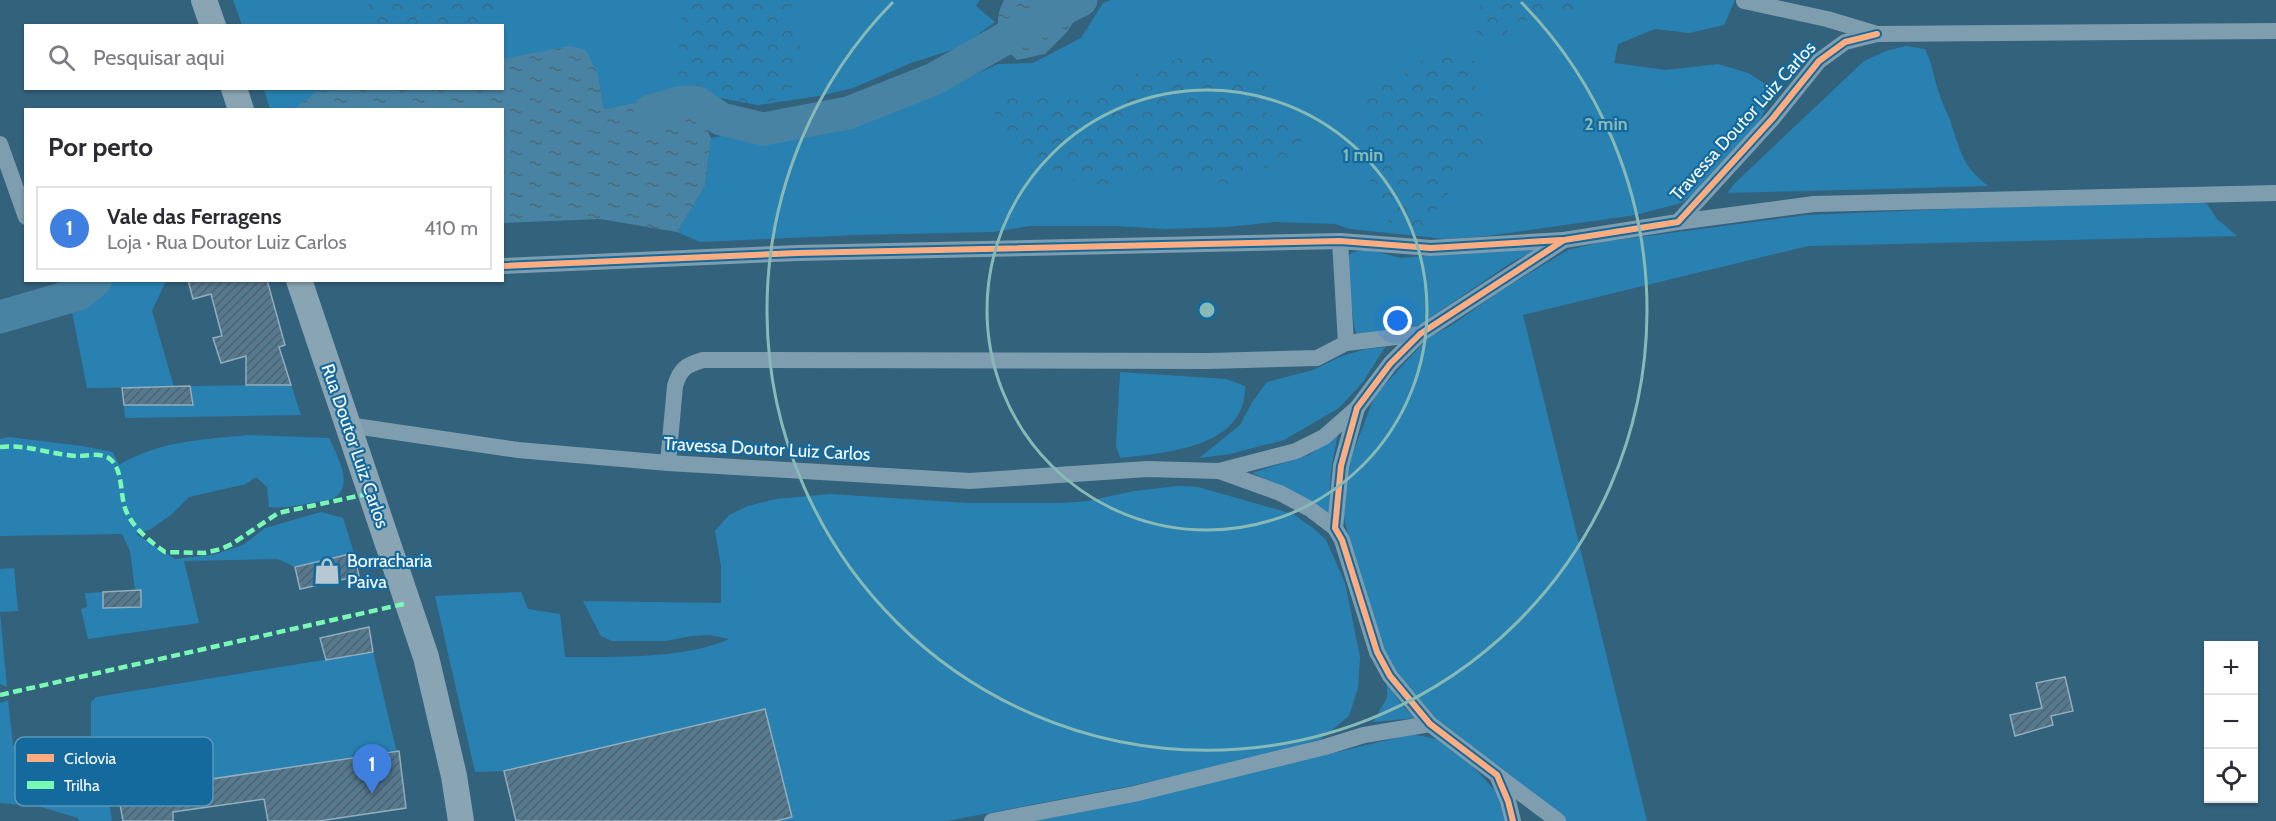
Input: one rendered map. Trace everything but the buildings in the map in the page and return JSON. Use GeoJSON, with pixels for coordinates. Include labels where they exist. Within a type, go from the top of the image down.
{"type":"FeatureCollection","features":[{"type":"Feature","properties":{"kind":"main road"},"geometry":{"type":"LineString","coordinates":[[204,0],[212,24]]}},
{"type":"Feature","properties":{"kind":"main road"},"geometry":{"type":"LineString","coordinates":[[235,90],[240,108]]}},
{"type":"Feature","properties":{"kind":"main road","name":"Rua Doutor Luiz Carlos"},"geometry":{"type":"LineString","coordinates":[[299,282],[426,657],[454,776],[461,821]]}},
{"type":"Feature","properties":{"kind":"street"},"geometry":{"type":"LineString","coordinates":[[1744,1],[1827,19],[1877,34],[2276,31]]}},
{"type":"Feature","properties":{"kind":"street","name":"Travessa Doutor Luiz Carlos"},"geometry":{"type":"LineString","coordinates":[[1357,408],[1390,364],[1420,334],[1564,240],[1678,222],[1773,118],[1819,60],[1845,42],[1877,34]]}},
{"type":"Feature","properties":{"kind":"street"},"geometry":{"type":"LineString","coordinates":[[0,144],[24,211]]}},
{"type":"Feature","properties":{"kind":"street"},"geometry":{"type":"LineString","coordinates":[[1678,222],[1814,204],[2276,193]]}},
{"type":"Feature","properties":{"kind":"street"},"geometry":{"type":"LineString","coordinates":[[504,266],[798,253],[1340,241],[1431,248],[1564,240]]}},
{"type":"Feature","properties":{"kind":"street"},"geometry":{"type":"LineString","coordinates":[[1340,241],[1346,343]]}},
{"type":"Feature","properties":{"kind":"street"},"geometry":{"type":"LineString","coordinates":[[668,463],[675,386],[679,374],[686,365],[703,360],[1209,361],[1317,358],[1346,343],[1420,334]]}},
{"type":"Feature","properties":{"kind":"street"},"geometry":{"type":"LineString","coordinates":[[1219,471],[1296,451],[1324,437],[1357,408]]}},
{"type":"Feature","properties":{"kind":"street"},"geometry":{"type":"LineString","coordinates":[[1335,528],[1341,466],[1357,408]]}},
{"type":"Feature","properties":{"kind":"street","name":"Travessa Doutor Luiz Carlos"},"geometry":{"type":"LineString","coordinates":[[348,425],[518,450],[668,463],[970,481],[1186,469],[1219,471]]}},
{"type":"Feature","properties":{"kind":"street"},"geometry":{"type":"LineString","coordinates":[[1219,471],[1280,493],[1310,509],[1335,528],[1342,540],[1377,652],[1390,676],[1430,724],[1558,821]]}},
{"type":"Feature","properties":{"kind":"street"},"geometry":{"type":"LineString","coordinates":[[992,821],[1134,794],[1325,747],[1364,735],[1430,724]]}},
{"type":"Feature","properties":{"kind":"street"},"geometry":{"type":"LineString","coordinates":[[1497,775],[1508,801],[1513,821]]}},
{"type":"Feature","properties":{"kind":"green space"},"geometry":{"type":"Polygon","coordinates":[[[233,0],[980,0],[976,6],[995,22],[961,47],[911,63],[853,88],[819,96],[758,105],[690,92],[604,109],[598,75],[504,59],[504,24],[242,24],[233,0]]]}},
{"type":"Feature","properties":{"kind":"green space"},"geometry":{"type":"Polygon","coordinates":[[[370,0],[494,0],[500,11],[483,21],[461,24],[375,24],[368,8],[370,0]]]}},
{"type":"Feature","properties":{"kind":"green space"},"geometry":{"type":"Polygon","coordinates":[[[683,0],[790,0],[803,57],[796,82],[785,97],[758,105],[690,92],[677,73],[683,0]]]}},
{"type":"Feature","properties":{"kind":"green space"},"geometry":{"type":"Polygon","coordinates":[[[1111,0],[1735,0],[1724,25],[1689,33],[1655,29],[1618,44],[1614,63],[1666,70],[1718,64],[1748,73],[1775,90],[1753,133],[1699,190],[1681,203],[1636,215],[1487,236],[1446,239],[1350,229],[1335,224],[1275,222],[1227,227],[1166,229],[1115,226],[1030,226],[993,232],[700,242],[677,232],[705,186],[711,138],[733,134],[783,141],[884,116],[998,64],[1033,63],[1081,38],[1103,3],[1111,0]]]}},
{"type":"Feature","properties":{"kind":"green space"},"geometry":{"type":"Polygon","coordinates":[[[1483,0],[1588,0],[1569,11],[1516,23],[1497,42],[1484,43],[1473,25],[1483,0]]]}},
{"type":"Feature","properties":{"kind":"green space"},"geometry":{"type":"Polygon","coordinates":[[[1447,43],[1476,63],[1474,79],[1490,147],[1473,159],[1423,228],[1389,223],[1370,188],[1366,124],[1367,94],[1406,72],[1447,43]]]}},
{"type":"Feature","properties":{"kind":"green space"},"geometry":{"type":"Polygon","coordinates":[[[1906,46],[1925,49],[1957,143],[1973,172],[1988,186],[1727,193],[1864,61],[1886,51],[1906,46]]]}},
{"type":"Feature","properties":{"kind":"green space"},"geometry":{"type":"Polygon","coordinates":[[[1214,55],[1246,69],[1271,72],[1261,101],[1267,114],[1293,119],[1303,139],[1286,159],[1227,184],[1147,173],[1095,190],[1053,170],[1023,152],[1010,142],[995,119],[995,105],[1018,96],[1076,100],[1132,75],[1179,58],[1214,55]]]}},
{"type":"Feature","properties":{"kind":"green space"},"geometry":{"type":"Polygon","coordinates":[[[264,90],[335,90],[316,92],[296,108],[270,108],[264,90]]]}},
{"type":"Feature","properties":{"kind":"green space"},"geometry":{"type":"Polygon","coordinates":[[[2195,199],[2207,204],[2217,219],[2237,236],[1808,246],[1523,315],[1647,821],[1565,821],[1425,713],[1385,660],[1348,536],[1340,498],[1343,479],[1375,395],[1429,337],[1452,325],[1500,291],[1568,250],[1602,242],[1806,215],[2195,199]]]}},
{"type":"Feature","properties":{"kind":"green space"},"geometry":{"type":"Polygon","coordinates":[[[1546,245],[1512,262],[1421,324],[1398,331],[1357,336],[1347,265],[1348,256],[1353,252],[1369,250],[1401,258],[1546,245]]]}},
{"type":"Feature","properties":{"kind":"green space"},"geometry":{"type":"Polygon","coordinates":[[[66,282],[166,282],[152,311],[174,387],[87,388],[66,282]]]}},
{"type":"Feature","properties":{"kind":"green space"},"geometry":{"type":"Polygon","coordinates":[[[1385,347],[1363,382],[1339,408],[1284,440],[1230,454],[1199,458],[1240,425],[1267,382],[1313,370],[1342,356],[1366,349],[1385,347]]]}},
{"type":"Feature","properties":{"kind":"green space"},"geometry":{"type":"Polygon","coordinates":[[[1120,372],[1226,379],[1245,386],[1242,407],[1232,423],[1218,435],[1200,443],[1158,453],[1120,458],[1116,446],[1120,372]]]}},
{"type":"Feature","properties":{"kind":"green space"},"geometry":{"type":"Polygon","coordinates":[[[291,385],[301,415],[125,418],[124,405],[193,405],[190,386],[291,385]]]}},
{"type":"Feature","properties":{"kind":"green space"},"geometry":{"type":"Polygon","coordinates":[[[1338,434],[1330,487],[1333,519],[1275,483],[1252,473],[1309,455],[1338,434]]]}},
{"type":"Feature","properties":{"kind":"green space"},"geometry":{"type":"Polygon","coordinates":[[[248,435],[329,438],[342,469],[343,485],[340,492],[334,498],[326,500],[285,507],[269,507],[267,487],[256,477],[246,484],[189,497],[172,514],[151,529],[136,534],[175,559],[213,555],[243,545],[265,528],[321,512],[343,518],[354,553],[295,567],[278,559],[184,561],[199,623],[88,639],[81,609],[87,607],[85,593],[103,592],[104,607],[118,607],[118,591],[125,591],[126,607],[141,607],[141,590],[135,590],[130,551],[122,534],[0,536],[0,439],[9,437],[113,452],[119,465],[150,450],[182,442],[248,435]]]}},
{"type":"Feature","properties":{"kind":"green space"},"geometry":{"type":"Polygon","coordinates":[[[1177,486],[1198,487],[1293,514],[1326,540],[1345,583],[1360,657],[1358,688],[1349,716],[1321,739],[1259,757],[1130,786],[947,821],[776,821],[792,817],[765,709],[504,771],[475,772],[435,596],[521,592],[528,609],[560,614],[565,657],[649,656],[692,650],[712,646],[729,639],[710,635],[666,641],[612,641],[601,636],[583,601],[721,603],[721,566],[715,531],[729,515],[748,506],[776,499],[830,494],[968,503],[1062,503],[1088,501],[1134,491],[1177,486]]]}},
{"type":"Feature","properties":{"kind":"green space"},"geometry":{"type":"Polygon","coordinates":[[[14,568],[18,611],[0,612],[0,569],[14,568]]]}},
{"type":"Feature","properties":{"kind":"green space"},"geometry":{"type":"Polygon","coordinates":[[[0,613],[7,687],[0,684],[0,613]]]}},
{"type":"Feature","properties":{"kind":"green space"},"geometry":{"type":"Polygon","coordinates":[[[373,652],[396,749],[399,751],[213,778],[213,737],[91,737],[91,702],[96,697],[373,652]]]}},
{"type":"Feature","properties":{"kind":"green space"},"geometry":{"type":"Polygon","coordinates":[[[1387,682],[1401,704],[1415,718],[1373,722],[1387,698],[1387,682]]]}},
{"type":"Feature","properties":{"kind":"green space"},"geometry":{"type":"Polygon","coordinates":[[[8,700],[13,745],[15,745],[15,804],[0,803],[0,703],[8,700]]]}},
{"type":"Feature","properties":{"kind":"green space"},"geometry":{"type":"Polygon","coordinates":[[[1412,734],[1441,740],[1465,758],[1501,797],[1508,821],[999,821],[1321,756],[1412,734]]]}},
{"type":"Feature","properties":{"kind":"green space"},"geometry":{"type":"Polygon","coordinates":[[[38,806],[110,806],[112,821],[79,821],[78,818],[38,806]]]}},
{"type":"Feature","properties":{"kind":"water"},"geometry":{"type":"Polygon","coordinates":[[[1004,0],[1073,0],[1081,10],[1067,32],[1045,54],[1017,60],[1005,47],[999,32],[998,16],[1004,0]]]}},
{"type":"Feature","properties":{"kind":"water"},"geometry":{"type":"Polygon","coordinates":[[[570,46],[586,50],[598,75],[604,109],[690,92],[711,138],[705,186],[677,232],[600,219],[504,223],[504,108],[295,108],[316,92],[335,90],[504,90],[504,59],[570,46]]]}},
{"type":"Feature","properties":{"kind":"waterway"},"geometry":{"type":"LineString","coordinates":[[650,111],[678,103],[696,102],[721,119],[763,129],[848,113],[934,79],[1013,34],[1081,0]]}},
{"type":"Feature","properties":{"kind":"waterway"},"geometry":{"type":"LineString","coordinates":[[0,317],[79,294],[94,282]]}},
{"type":"Feature","properties":{"kind":"marked path"},"geometry":{"type":"LineString","coordinates":[[0,447],[20,447],[78,456],[99,455],[110,459],[119,475],[123,502],[128,515],[141,533],[165,552],[204,553],[221,549],[278,513],[372,493]]}},
{"type":"Feature","properties":{"kind":"marked path"},"geometry":{"type":"LineString","coordinates":[[0,695],[408,603]]}},
{"type":"Feature","properties":{"kind":"cycle path"},"geometry":{"type":"LineString","coordinates":[[1513,821],[1508,801],[1497,775],[1430,724],[1390,676],[1377,652],[1342,540],[1335,528],[1341,466],[1357,408],[1390,364],[1420,334],[1564,240],[1678,222],[1773,118],[1819,61],[1845,42],[1877,34]]}},
{"type":"Feature","properties":{"kind":"cycle path"},"geometry":{"type":"LineString","coordinates":[[504,266],[798,253],[1340,241],[1431,248],[1561,240]]}},
{"type":"Feature","properties":{"kind":"place","name":"Borracharia Paiva"},"geometry":{"type":"Point","coordinates":[327,571]}},
{"type":"Feature","properties":{"kind":"place","name":"Vale das Ferragens"},"geometry":{"type":"Point","coordinates":[372,794]}}]}
